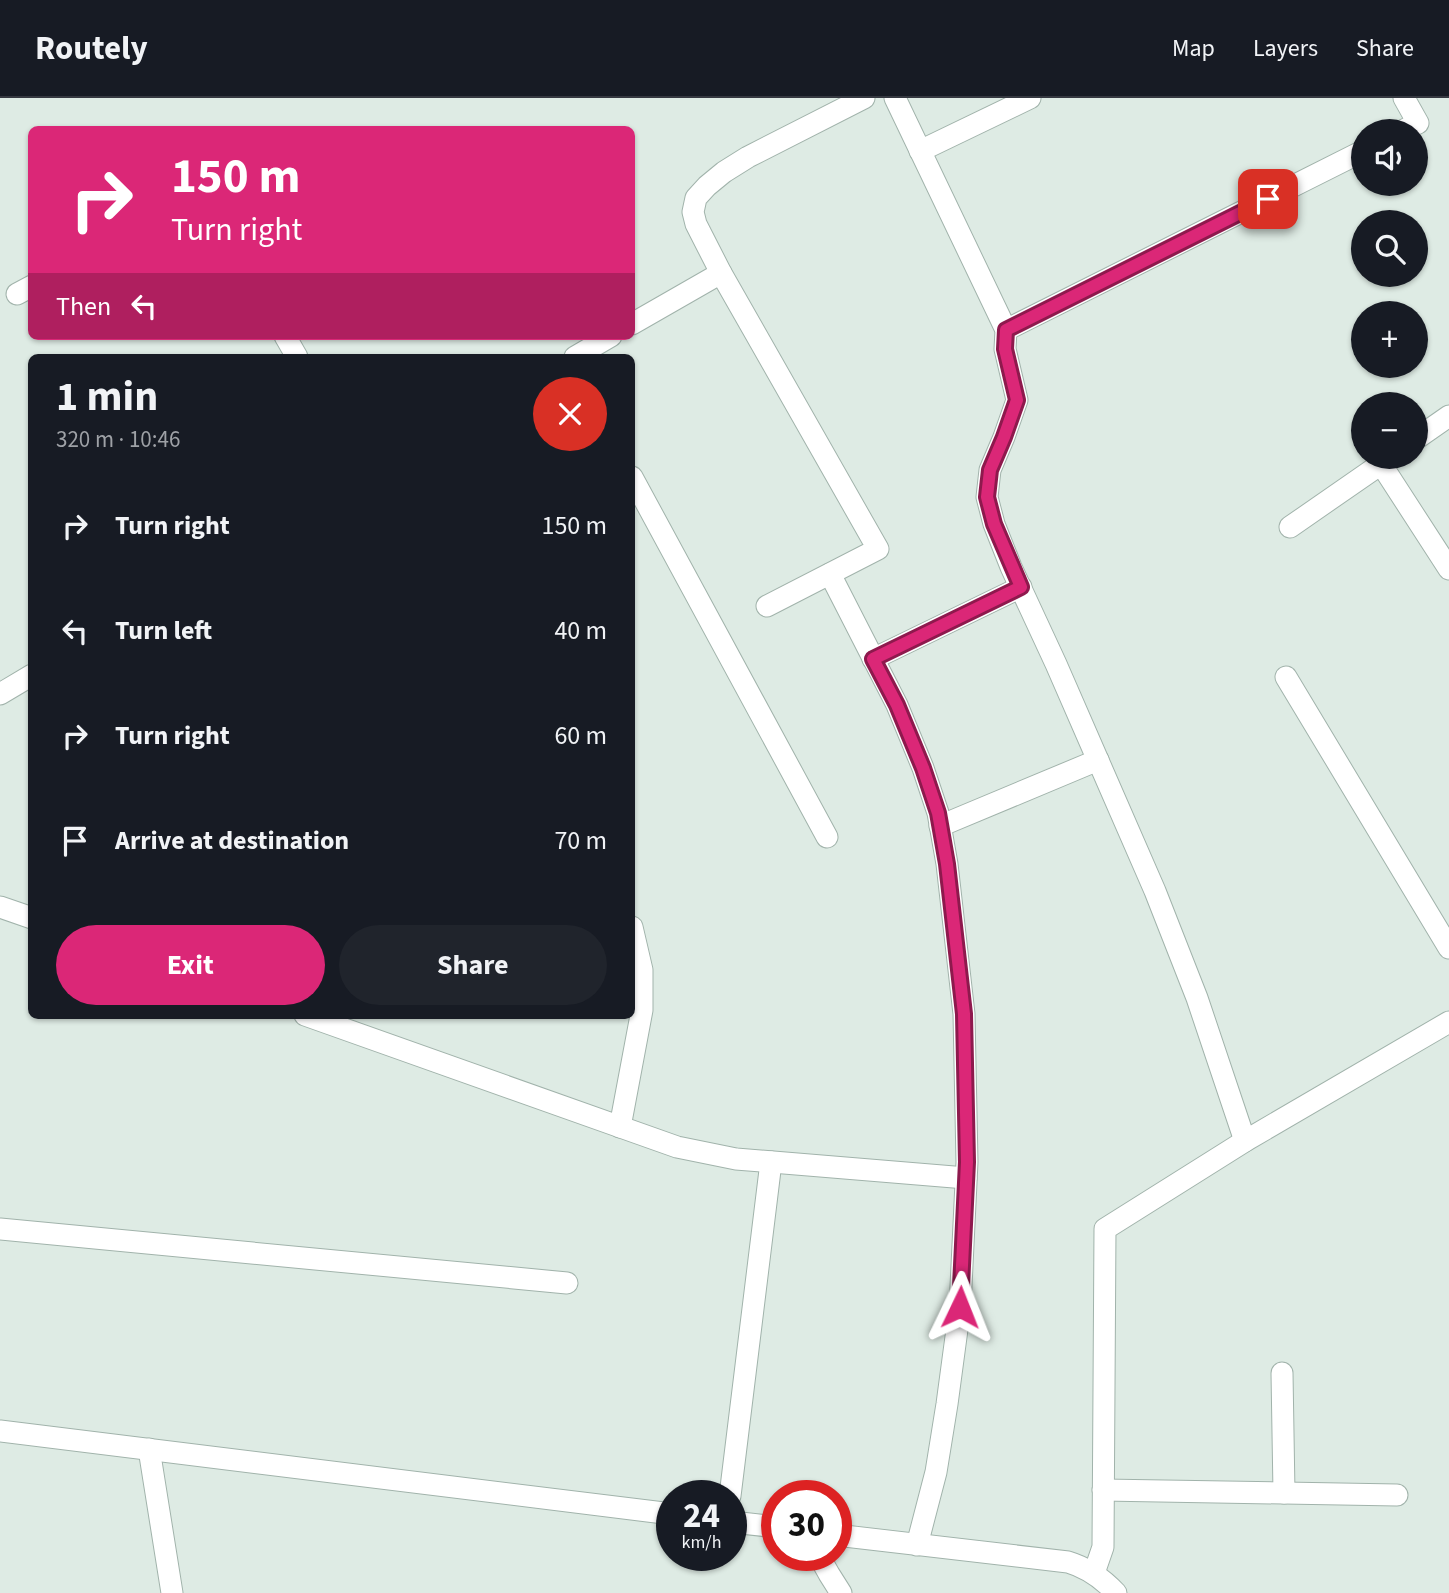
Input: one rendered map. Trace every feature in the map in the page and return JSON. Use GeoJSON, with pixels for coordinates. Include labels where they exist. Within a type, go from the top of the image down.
{"type":"FeatureCollection","features":[{"type":"Feature","properties":{"kind":"street"},"geometry":{"type":"LineString","coordinates":[[767,606],[878,549],[721,273],[696,224],[693,212],[696,198],[724,172],[864,98]]}},
{"type":"Feature","properties":{"kind":"street"},"geometry":{"type":"LineString","coordinates":[[895,98],[1006,330],[1005,349],[1017,400],[990,470],[987,497],[994,524],[1155,891],[1192,986],[1245,1141]]}},
{"type":"Feature","properties":{"kind":"street"},"geometry":{"type":"LineString","coordinates":[[920,151],[1030,98]]}},
{"type":"Feature","properties":{"kind":"street"},"geometry":{"type":"LineString","coordinates":[[1404,98],[1416,119]]}},
{"type":"Feature","properties":{"kind":"street"},"geometry":{"type":"LineString","coordinates":[[1006,330],[1351,157]]}},
{"type":"Feature","properties":{"kind":"street"},"geometry":{"type":"LineString","coordinates":[[635,322],[721,273]]}},
{"type":"Feature","properties":{"kind":"street"},"geometry":{"type":"LineString","coordinates":[[580,354],[604,340]]}},
{"type":"Feature","properties":{"kind":"street"},"geometry":{"type":"LineString","coordinates":[[1428,431],[1449,416]]}},
{"type":"Feature","properties":{"kind":"street"},"geometry":{"type":"LineString","coordinates":[[1290,527],[1373,469]]}},
{"type":"Feature","properties":{"kind":"street"},"geometry":{"type":"LineString","coordinates":[[1391,469],[1449,569]]}},
{"type":"Feature","properties":{"kind":"street"},"geometry":{"type":"LineString","coordinates":[[635,483],[827,837]]}},
{"type":"Feature","properties":{"kind":"street"},"geometry":{"type":"LineString","coordinates":[[830,574],[897,705],[938,813],[947,864],[964,1014],[966,1178],[960,1307],[936,1472],[917,1545]]}},
{"type":"Feature","properties":{"kind":"street"},"geometry":{"type":"LineString","coordinates":[[873,659],[1021,587]]}},
{"type":"Feature","properties":{"kind":"street"},"geometry":{"type":"LineString","coordinates":[[0,694],[28,677]]}},
{"type":"Feature","properties":{"kind":"street"},"geometry":{"type":"LineString","coordinates":[[1286,677],[1449,948]]}},
{"type":"Feature","properties":{"kind":"street"},"geometry":{"type":"LineString","coordinates":[[940,826],[1098,760]]}},
{"type":"Feature","properties":{"kind":"street"},"geometry":{"type":"LineString","coordinates":[[0,907],[28,917]]}},
{"type":"Feature","properties":{"kind":"street"},"geometry":{"type":"LineString","coordinates":[[620,1127],[642,1010],[642,971],[635,940]]}},
{"type":"Feature","properties":{"kind":"street"},"geometry":{"type":"LineString","coordinates":[[316,1019],[677,1147],[736,1159],[966,1178]]}},
{"type":"Feature","properties":{"kind":"street"},"geometry":{"type":"LineString","coordinates":[[1094,1573],[1103,1547],[1105,1229],[1245,1141],[1449,1022]]}},
{"type":"Feature","properties":{"kind":"street"},"geometry":{"type":"LineString","coordinates":[[732,1480],[771,1162]]}},
{"type":"Feature","properties":{"kind":"street"},"geometry":{"type":"LineString","coordinates":[[0,1229],[567,1283]]}},
{"type":"Feature","properties":{"kind":"street"},"geometry":{"type":"LineString","coordinates":[[1282,1373],[1284,1493]]}},
{"type":"Feature","properties":{"kind":"street"},"geometry":{"type":"LineString","coordinates":[[0,1430],[656,1512]]}},
{"type":"Feature","properties":{"kind":"street"},"geometry":{"type":"LineString","coordinates":[[149,1449],[172,1593]]}},
{"type":"Feature","properties":{"kind":"street"},"geometry":{"type":"LineString","coordinates":[[1103,1490],[1397,1495]]}},
{"type":"Feature","properties":{"kind":"street"},"geometry":{"type":"LineString","coordinates":[[852,1537],[1068,1562],[1094,1573],[1116,1593]]}},
{"type":"Feature","properties":{"kind":"street"},"geometry":{"type":"LineString","coordinates":[[827,1571],[841,1593]]}},
{"type":"Feature","properties":{"kind":"route"},"geometry":{"type":"LineString","coordinates":[[960,1307],[967,1162],[964,1014],[947,864],[938,813],[923,768],[897,705],[873,659],[1021,587],[994,524],[987,497],[990,470],[1017,400],[1005,349],[1006,330],[1268,199]]}}]}
